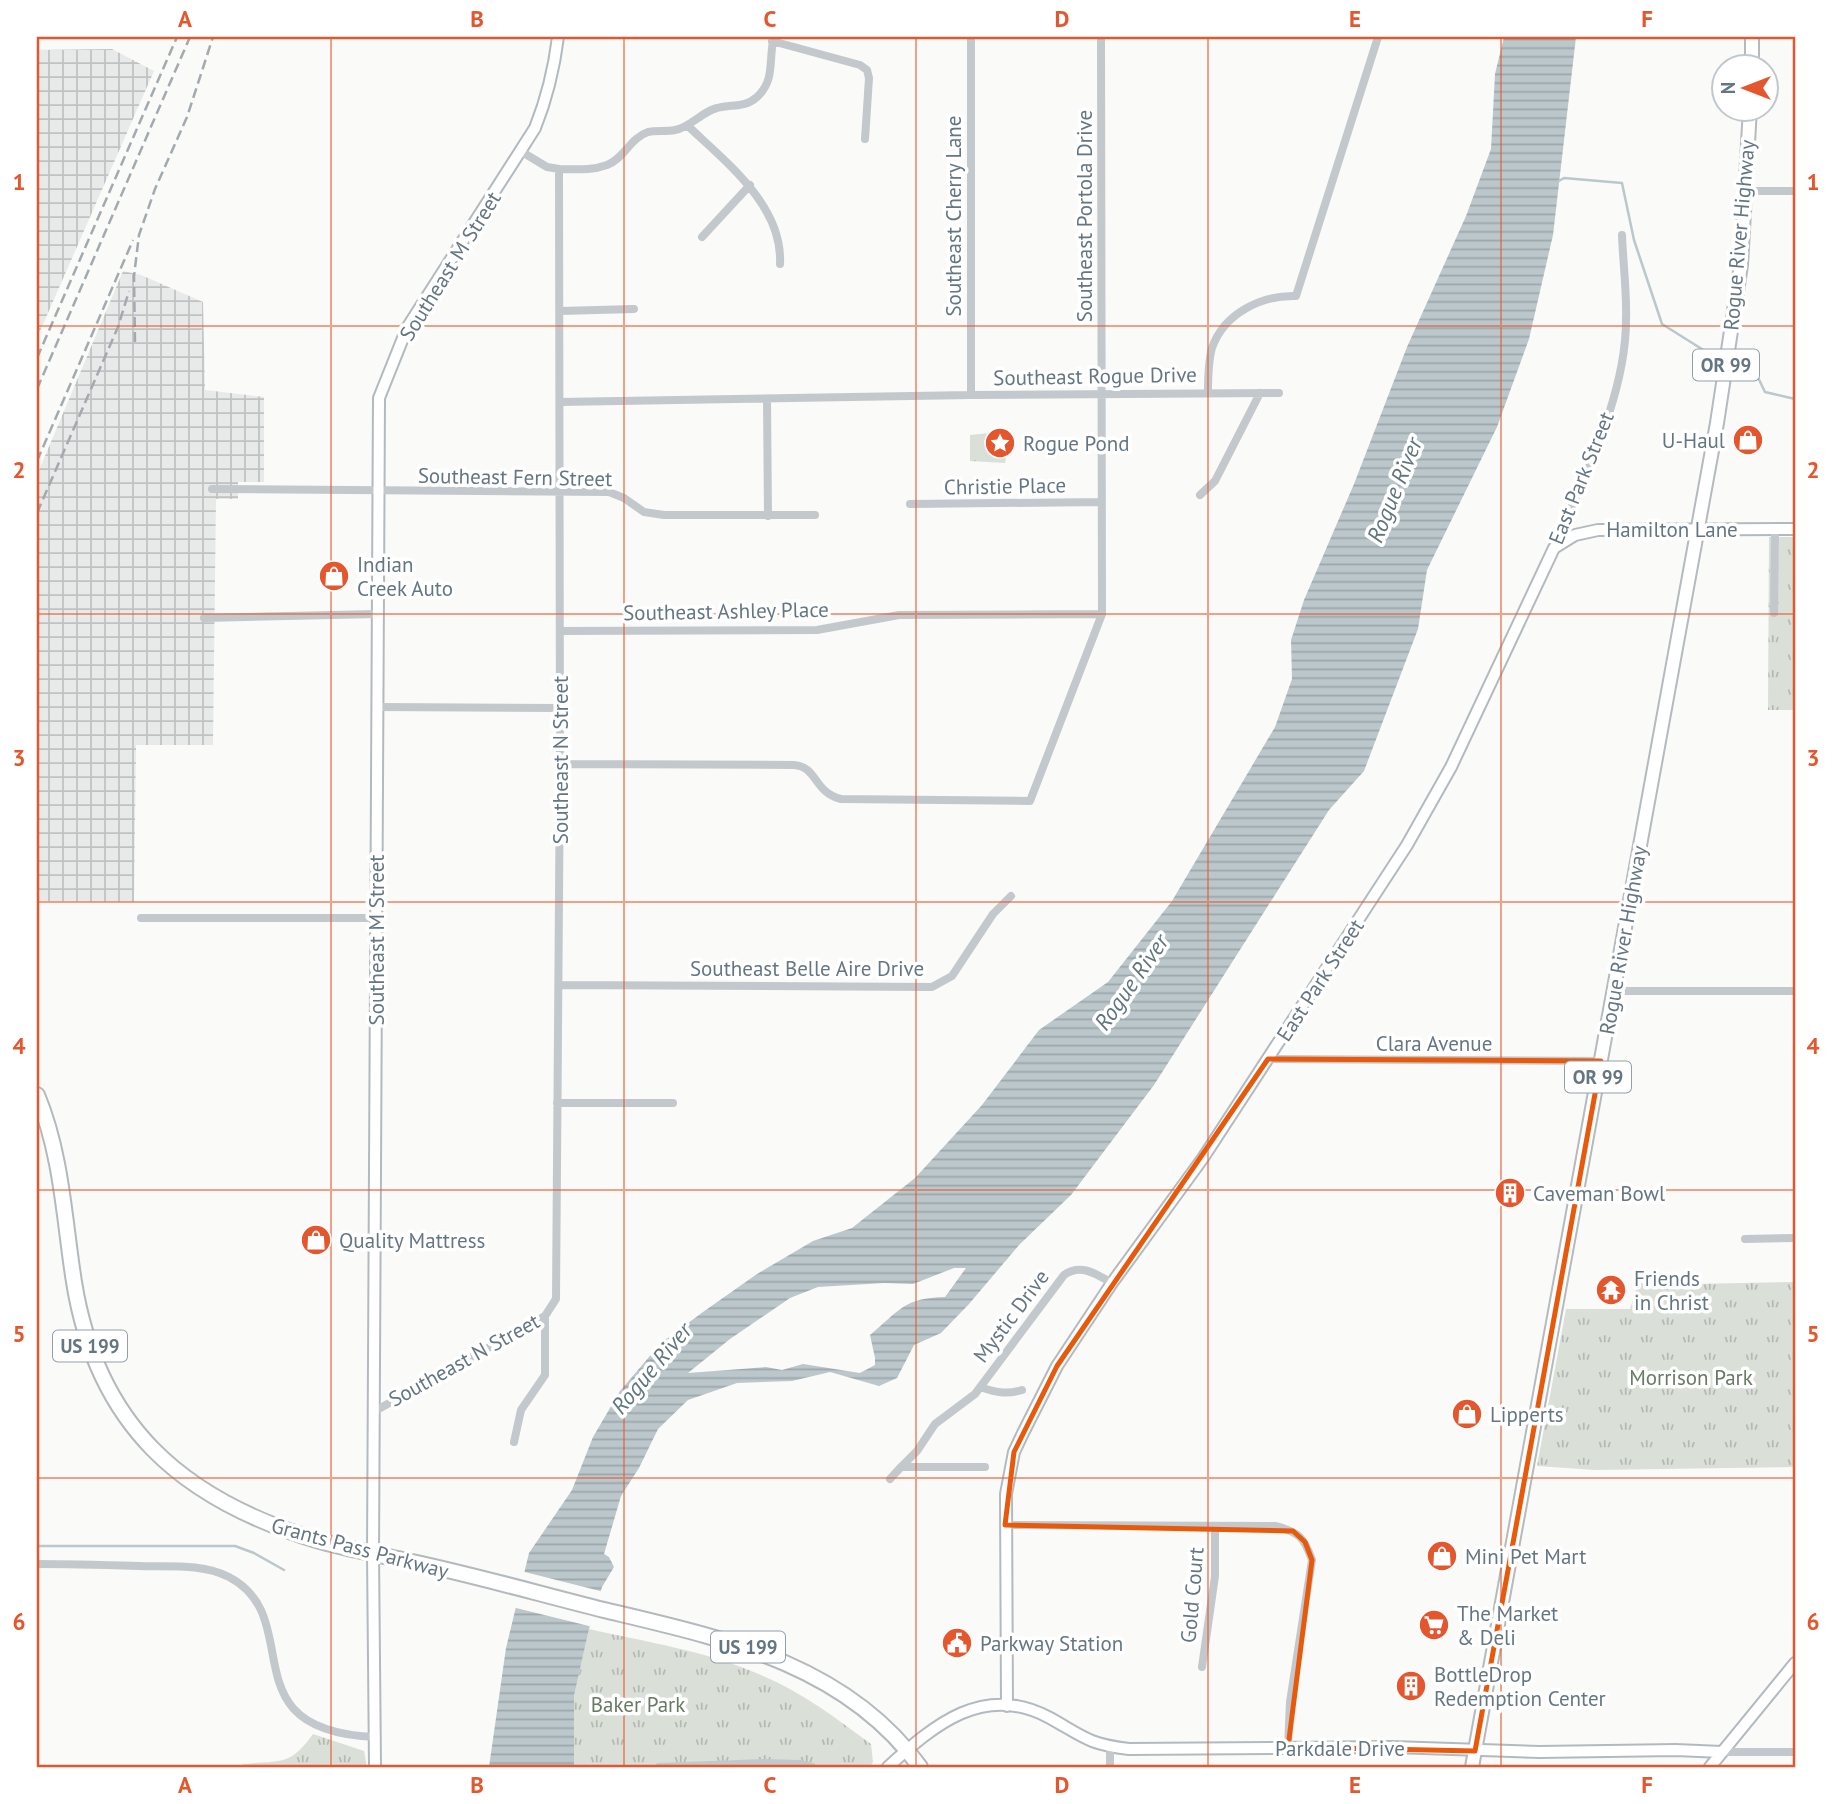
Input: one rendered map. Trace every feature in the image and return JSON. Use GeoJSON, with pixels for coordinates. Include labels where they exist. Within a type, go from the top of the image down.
{"type":"FeatureCollection","features":[{"type":"Feature","properties":{"kind":"highway","name":"Grants Pass Parkway"},"geometry":{"type":"LineString","coordinates":[[37,1095],[49,1126],[59,1170],[75,1283],[86,1334],[100,1372],[131,1424],[175,1471],[224,1504],[288,1531],[751,1648],[809,1674],[857,1705],[906,1751],[919,1767]]}},
{"type":"Feature","properties":{"kind":"main road","name":"Rogue River Highway"},"geometry":{"type":"LineString","coordinates":[[1472,1767],[1698,530],[1737,296],[1749,122]]}},
{"type":"Feature","properties":{"kind":"street"},"geometry":{"type":"LineString","coordinates":[[558,37],[547,100],[522,152],[547,167],[603,167],[620,158],[640,136],[688,126],[707,111],[741,105],[757,98],[771,76],[773,39],[860,65],[867,70],[869,90],[865,139]]}},
{"type":"Feature","properties":{"kind":"street","name":"Southeast Cherry Lane"},"geometry":{"type":"LineString","coordinates":[[971,37],[971,395]]}},
{"type":"Feature","properties":{"kind":"street","name":"Southeast Portola Drive"},"geometry":{"type":"LineString","coordinates":[[1101,37],[1102,614]]}},
{"type":"Feature","properties":{"kind":"street","name":"Southeast Rogue Drive"},"geometry":{"type":"LineString","coordinates":[[560,402],[1208,393],[1212,348],[1238,313],[1255,303],[1280,295],[1296,296],[1378,37]]}},
{"type":"Feature","properties":{"kind":"street"},"geometry":{"type":"LineString","coordinates":[[688,126],[750,185],[779,237],[780,264]]}},
{"type":"Feature","properties":{"kind":"street","name":"Southeast M Street"},"geometry":{"type":"LineString","coordinates":[[375,1767],[373,1554],[379,398],[407,328],[522,152]]}},
{"type":"Feature","properties":{"kind":"street","name":"Southeast N Street"},"geometry":{"type":"LineString","coordinates":[[375,1411],[545,1316],[556,1299],[560,764],[559,169]]}},
{"type":"Feature","properties":{"kind":"street"},"geometry":{"type":"LineString","coordinates":[[702,237],[750,185]]}},
{"type":"Feature","properties":{"kind":"street"},"geometry":{"type":"LineString","coordinates":[[1746,191],[1795,191]]}},
{"type":"Feature","properties":{"kind":"street","name":"East Park Street"},"geometry":{"type":"LineString","coordinates":[[1007,1706],[1006,1494],[1009,1472],[1023,1433],[1057,1366],[1112,1283],[1203,1158],[1355,927],[1451,767],[1554,548],[1605,423],[1620,375],[1627,322],[1622,235]]}},
{"type":"Feature","properties":{"kind":"street"},"geometry":{"type":"LineString","coordinates":[[560,310],[634,309]]}},
{"type":"Feature","properties":{"kind":"street"},"geometry":{"type":"LineString","coordinates":[[1208,393],[1279,393]]}},
{"type":"Feature","properties":{"kind":"street"},"geometry":{"type":"LineString","coordinates":[[1200,495],[1215,481],[1260,393]]}},
{"type":"Feature","properties":{"kind":"street"},"geometry":{"type":"LineString","coordinates":[[767,399],[768,516]]}},
{"type":"Feature","properties":{"kind":"street","name":"Southeast Fern Street"},"geometry":{"type":"LineString","coordinates":[[212,489],[609,492],[624,498],[644,512],[664,515],[815,515]]}},
{"type":"Feature","properties":{"kind":"street","name":"Christie Place"},"geometry":{"type":"LineString","coordinates":[[910,504],[1101,502]]}},
{"type":"Feature","properties":{"kind":"street"},"geometry":{"type":"LineString","coordinates":[[1774,613],[1775,529]]}},
{"type":"Feature","properties":{"kind":"street","name":"Hamilton Lane"},"geometry":{"type":"LineString","coordinates":[[1554,548],[1575,535],[1598,530],[1795,529]]}},
{"type":"Feature","properties":{"kind":"street"},"geometry":{"type":"LineString","coordinates":[[204,618],[377,614]]}},
{"type":"Feature","properties":{"kind":"street"},"geometry":{"type":"LineString","coordinates":[[560,764],[794,765],[808,770],[822,791],[841,800],[1030,801],[1102,614]]}},
{"type":"Feature","properties":{"kind":"street","name":"Southeast Ashley Place"},"geometry":{"type":"LineString","coordinates":[[559,631],[817,630],[899,615],[1102,614]]}},
{"type":"Feature","properties":{"kind":"street"},"geometry":{"type":"LineString","coordinates":[[377,707],[560,708]]}},
{"type":"Feature","properties":{"kind":"street","name":"Southeast Belle Aire Drive"},"geometry":{"type":"LineString","coordinates":[[559,985],[932,987],[952,976],[993,914],[1011,896]]}},
{"type":"Feature","properties":{"kind":"street"},"geometry":{"type":"LineString","coordinates":[[141,918],[376,918]]}},
{"type":"Feature","properties":{"kind":"street"},"geometry":{"type":"LineString","coordinates":[[1614,991],[1795,990]]}},
{"type":"Feature","properties":{"kind":"street","name":"Clara Avenue"},"geometry":{"type":"LineString","coordinates":[[1268,1059],[1601,1061]]}},
{"type":"Feature","properties":{"kind":"street"},"geometry":{"type":"LineString","coordinates":[[557,1103],[673,1103]]}},
{"type":"Feature","properties":{"kind":"street"},"geometry":{"type":"LineString","coordinates":[[1745,1238],[1795,1238]]}},
{"type":"Feature","properties":{"kind":"street","name":"Mystic Drive"},"geometry":{"type":"LineString","coordinates":[[1022,1391],[1012,1394],[977,1390],[1064,1275],[1076,1269],[1085,1269],[1112,1283]]}},
{"type":"Feature","properties":{"kind":"street"},"geometry":{"type":"LineString","coordinates":[[514,1442],[521,1410],[545,1375],[545,1316]]}},
{"type":"Feature","properties":{"kind":"street"},"geometry":{"type":"LineString","coordinates":[[890,1479],[917,1451],[935,1424],[977,1390]]}},
{"type":"Feature","properties":{"kind":"street"},"geometry":{"type":"LineString","coordinates":[[901,1467],[985,1467]]}},
{"type":"Feature","properties":{"kind":"street"},"geometry":{"type":"LineString","coordinates":[[1005,1525],[1275,1526],[1293,1531],[1305,1542],[1312,1560],[1290,1702],[1288,1747]]}},
{"type":"Feature","properties":{"kind":"street","name":"Gold Court"},"geometry":{"type":"LineString","coordinates":[[1202,1667],[1215,1576],[1215,1526]]}},
{"type":"Feature","properties":{"kind":"street"},"geometry":{"type":"LineString","coordinates":[[37,1564],[198,1567],[229,1577],[253,1598],[265,1619],[279,1686],[295,1710],[327,1730],[353,1736],[376,1737]]}},
{"type":"Feature","properties":{"kind":"street"},"geometry":{"type":"LineString","coordinates":[[1710,1767],[1795,1663]]}},
{"type":"Feature","properties":{"kind":"street","name":"Parkdale Drive"},"geometry":{"type":"LineString","coordinates":[[906,1751],[922,1736],[954,1715],[988,1706],[1007,1706],[1027,1709],[1049,1718],[1095,1744],[1129,1749],[1393,1746],[1475,1751],[1795,1752]]}},
{"type":"Feature","properties":{"kind":"street"},"geometry":{"type":"LineString","coordinates":[[1110,1747],[1110,1767]]}},
{"type":"Feature","properties":{"kind":"street"},"geometry":{"type":"LineString","coordinates":[[888,1767],[906,1751]]}},
{"type":"Feature","properties":{"kind":"street"},"geometry":{"type":"LineString","coordinates":[[659,1767],[754,1763],[800,1764],[812,1767]]}},
{"type":"Feature","properties":{"kind":"highlighted area"},"geometry":{"type":"Polygon","coordinates":[[[1268,1059],[1601,1061],[1475,1751],[1288,1747],[1312,1560],[1305,1542],[1293,1531],[1005,1525],[1014,1452],[1057,1366],[1268,1059]]]}},
{"type":"Feature","properties":{"kind":"shaded area"},"geometry":{"type":"Polygon","coordinates":[[[112,49],[154,71],[37,338],[37,50],[112,49]]]}},
{"type":"Feature","properties":{"kind":"shaded area"},"geometry":{"type":"Polygon","coordinates":[[[123,271],[141,275],[203,302],[205,390],[264,397],[264,482],[238,482],[238,499],[216,499],[213,745],[136,745],[134,902],[37,901],[37,475],[123,271]]]}},
{"type":"Feature","properties":{"kind":"green space"},"geometry":{"type":"Polygon","coordinates":[[[1010,431],[1005,463],[970,461],[970,435],[1010,431]]]}},
{"type":"Feature","properties":{"kind":"green space"},"geometry":{"type":"Polygon","coordinates":[[[1769,537],[1795,537],[1795,710],[1768,710],[1769,537]]]}},
{"type":"Feature","properties":{"kind":"green space","name":"Morrison Park"},"geometry":{"type":"Polygon","coordinates":[[[1795,1282],[1795,1467],[1595,1470],[1537,1466],[1566,1309],[1630,1309],[1638,1283],[1795,1282]]]}},
{"type":"Feature","properties":{"kind":"green space","name":"Baker Park"},"geometry":{"type":"Polygon","coordinates":[[[589,1629],[698,1653],[740,1667],[791,1689],[871,1744],[873,1762],[870,1767],[574,1767],[574,1696],[589,1629]]]}},
{"type":"Feature","properties":{"kind":"green space"},"geometry":{"type":"Polygon","coordinates":[[[313,1734],[364,1751],[367,1767],[244,1767],[243,1764],[290,1757],[305,1745],[313,1734]]]}},
{"type":"Feature","properties":{"kind":"water","name":"Rogue River"},"geometry":{"type":"Polygon","coordinates":[[[1504,37],[1576,37],[1553,235],[1529,339],[1497,427],[1427,570],[1418,629],[1364,771],[1329,810],[1154,1085],[1071,1195],[1019,1245],[941,1333],[914,1345],[897,1378],[879,1386],[830,1372],[792,1381],[737,1383],[688,1400],[658,1429],[639,1468],[621,1496],[604,1554],[609,1557],[614,1567],[602,1587],[589,1629],[574,1696],[574,1767],[489,1767],[506,1648],[529,1553],[572,1490],[593,1437],[620,1391],[661,1343],[703,1312],[757,1274],[813,1241],[852,1228],[915,1178],[982,1105],[1039,1030],[1108,982],[1172,901],[1275,727],[1292,679],[1291,640],[1304,600],[1354,484],[1407,347],[1466,216],[1491,149],[1495,74],[1504,37]],[[954,1268],[913,1284],[818,1287],[790,1298],[730,1339],[688,1373],[766,1367],[782,1370],[803,1364],[860,1373],[875,1365],[870,1335],[903,1307],[920,1300],[945,1297],[966,1268],[954,1268]]]}},
{"type":"Feature","properties":{"kind":"pier"},"geometry":{"type":"Polygon","coordinates":[[[521,1571],[604,1592],[593,1627],[512,1607],[521,1571]]]}},
{"type":"Feature","properties":{"kind":"waterway"},"geometry":{"type":"LineString","coordinates":[[1557,182],[1564,178],[1622,183],[1634,240],[1662,324],[1705,351],[1724,356]]}},
{"type":"Feature","properties":{"kind":"waterway"},"geometry":{"type":"LineString","coordinates":[[1731,358],[1751,363],[1765,392],[1795,399]]}},
{"type":"Feature","properties":{"kind":"waterway"},"geometry":{"type":"LineString","coordinates":[[37,1546],[235,1546],[284,1570]]}},
{"type":"Feature","properties":{"kind":"railway"},"geometry":{"type":"LineString","coordinates":[[37,358],[177,37]]}},
{"type":"Feature","properties":{"kind":"railway"},"geometry":{"type":"LineString","coordinates":[[37,389],[190,37]]}},
{"type":"Feature","properties":{"kind":"railway"},"geometry":{"type":"LineString","coordinates":[[135,342],[134,276],[139,235],[155,189],[187,117],[213,37]]}},
{"type":"Feature","properties":{"kind":"railway"},"geometry":{"type":"LineString","coordinates":[[37,461],[133,240]]}},
{"type":"Feature","properties":{"kind":"railway"},"geometry":{"type":"LineString","coordinates":[[37,513],[118,327],[129,291]]}},
{"type":"Feature","properties":{"kind":"place","name":"U-Haul"},"geometry":{"type":"Point","coordinates":[1748,440]}},
{"type":"Feature","properties":{"kind":"place","name":"Rogue Pond"},"geometry":{"type":"Point","coordinates":[1000,443]}},
{"type":"Feature","properties":{"kind":"place","name":"Indian Creek Auto"},"geometry":{"type":"Point","coordinates":[334,576]}},
{"type":"Feature","properties":{"kind":"place","name":"Caveman Bowl"},"geometry":{"type":"Point","coordinates":[1510,1193]}},
{"type":"Feature","properties":{"kind":"place","name":"Quality Mattress"},"geometry":{"type":"Point","coordinates":[316,1240]}},
{"type":"Feature","properties":{"kind":"place","name":"Friends in Christ"},"geometry":{"type":"Point","coordinates":[1611,1290]}},
{"type":"Feature","properties":{"kind":"place","name":"Lipperts"},"geometry":{"type":"Point","coordinates":[1467,1414]}},
{"type":"Feature","properties":{"kind":"place","name":"Mini Pet Mart"},"geometry":{"type":"Point","coordinates":[1442,1556]}},
{"type":"Feature","properties":{"kind":"place","name":"The Market & Deli"},"geometry":{"type":"Point","coordinates":[1434,1625]}},
{"type":"Feature","properties":{"kind":"place","name":"Parkway Station"},"geometry":{"type":"Point","coordinates":[957,1643]}},
{"type":"Feature","properties":{"kind":"place","name":"BottleDrop Redemption Center"},"geometry":{"type":"Point","coordinates":[1411,1686]}}]}
